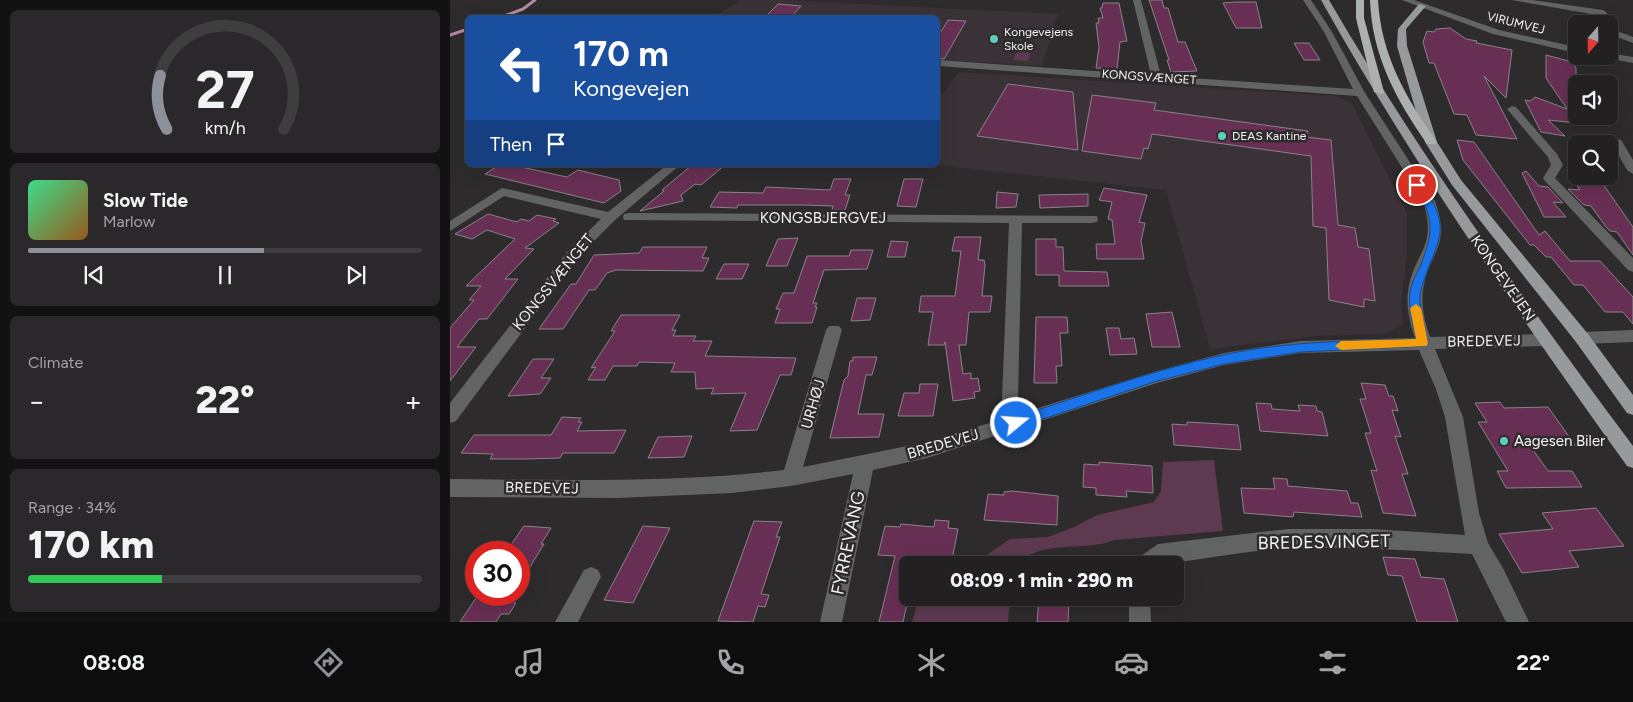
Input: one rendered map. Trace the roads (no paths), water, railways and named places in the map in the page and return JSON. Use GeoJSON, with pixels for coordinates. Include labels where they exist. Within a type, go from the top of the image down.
{"type":"FeatureCollection","features":[{"type":"Feature","properties":{"kind":"highway"},"geometry":{"type":"LineString","coordinates":[[1360,0],[1360,18],[1378,92]]}},
{"type":"Feature","properties":{"kind":"highway"},"geometry":{"type":"LineString","coordinates":[[1374,0],[1377,36],[1390,74],[1403,102],[1431,142]]}},
{"type":"Feature","properties":{"kind":"main road","name":"KONGEVEJEN"},"geometry":{"type":"LineString","coordinates":[[1325,0],[1360,63],[1414,148],[1546,340],[1633,460]]}},
{"type":"Feature","properties":{"kind":"main road","name":"KONGEVEJEN"},"geometry":{"type":"LineString","coordinates":[[1422,6],[1402,29],[1402,46],[1431,142],[1456,182],[1582,338],[1633,408]]}},
{"type":"Feature","properties":{"kind":"street"},"geometry":{"type":"LineString","coordinates":[[1137,0],[1156,77]]}},
{"type":"Feature","properties":{"kind":"street"},"geometry":{"type":"LineString","coordinates":[[1307,0],[1328,32],[1360,93],[1429,201],[1436,216],[1437,234],[1434,245],[1415,291],[1415,307],[1422,343],[1446,390],[1454,417],[1478,545],[1518,622]]}},
{"type":"Feature","properties":{"kind":"street"},"geometry":{"type":"LineString","coordinates":[[1406,0],[1422,6]]}},
{"type":"Feature","properties":{"kind":"street"},"geometry":{"type":"LineString","coordinates":[[1515,0],[1603,13],[1598,0]]}},
{"type":"Feature","properties":{"kind":"street","name":"VIRUMVEJ"},"geometry":{"type":"LineString","coordinates":[[1422,6],[1496,32],[1568,48]]}},
{"type":"Feature","properties":{"kind":"street"},"geometry":{"type":"LineString","coordinates":[[1618,34],[1633,40]]}},
{"type":"Feature","properties":{"kind":"street"},"geometry":{"type":"LineString","coordinates":[[1618,58],[1633,60]]}},
{"type":"Feature","properties":{"kind":"street","name":"KONGSVÆNGET"},"geometry":{"type":"LineString","coordinates":[[940,63],[1360,93]]}},
{"type":"Feature","properties":{"kind":"street"},"geometry":{"type":"LineString","coordinates":[[1512,109],[1553,156],[1557,165],[1550,178],[1633,267]]}},
{"type":"Feature","properties":{"kind":"street"},"geometry":{"type":"LineString","coordinates":[[1618,144],[1633,170]]}},
{"type":"Feature","properties":{"kind":"street","name":"KONGSVÆNGET"},"geometry":{"type":"LineString","coordinates":[[450,416],[552,279],[610,217],[672,167]]}},
{"type":"Feature","properties":{"kind":"street"},"geometry":{"type":"LineString","coordinates":[[450,227],[502,192],[610,217]]}},
{"type":"Feature","properties":{"kind":"street","name":"KONGSBJERGVEJ"},"geometry":{"type":"LineString","coordinates":[[630,217],[1092,219]]}},
{"type":"Feature","properties":{"kind":"street"},"geometry":{"type":"LineString","coordinates":[[1016,219],[1010,399],[1016,423]]}},
{"type":"Feature","properties":{"kind":"street","name":"URHØJ"},"geometry":{"type":"LineString","coordinates":[[791,478],[834,330]]}},
{"type":"Feature","properties":{"kind":"street"},"geometry":{"type":"LineString","coordinates":[[1582,338],[1633,336]]}},
{"type":"Feature","properties":{"kind":"street","name":"BREDEVEJ"},"geometry":{"type":"LineString","coordinates":[[450,488],[618,489],[732,485],[791,478],[927,450],[1157,377],[1224,359],[1301,347],[1546,340]]}},
{"type":"Feature","properties":{"kind":"street","name":"FYRREVANG"},"geometry":{"type":"LineString","coordinates":[[831,622],[865,464]]}},
{"type":"Feature","properties":{"kind":"street","name":"BREDESVINGET"},"geometry":{"type":"LineString","coordinates":[[1156,556],[1158,554],[1288,539],[1372,539],[1478,545]]}},
{"type":"Feature","properties":{"kind":"street"},"geometry":{"type":"LineString","coordinates":[[566,622],[591,577]]}},
{"type":"Feature","properties":{"kind":"street"},"geometry":{"type":"LineString","coordinates":[[1140,606],[1140,622]]}},
{"type":"Feature","properties":{"kind":"waterway"},"geometry":{"type":"LineString","coordinates":[[507,15],[523,9],[535,0]]}},
{"type":"Feature","properties":{"kind":"waterway"},"geometry":{"type":"LineString","coordinates":[[450,35],[465,30]]}},
{"type":"Feature","properties":{"kind":"place","name":"Kongevejens Skole"},"geometry":{"type":"Point","coordinates":[994,39]}},
{"type":"Feature","properties":{"kind":"place","name":"DEAS Kantine"},"geometry":{"type":"Point","coordinates":[1222,136]}},
{"type":"Feature","properties":{"kind":"place","name":"Aagesen Biler"},"geometry":{"type":"Point","coordinates":[1504,441]}}]}
